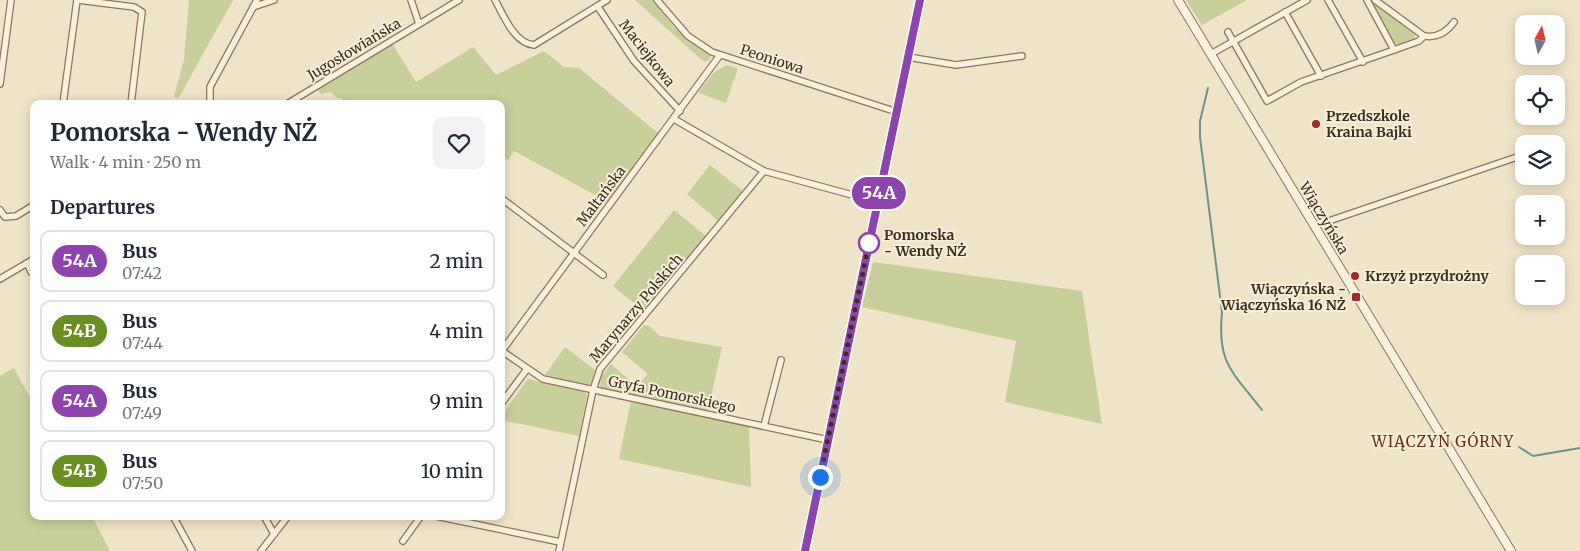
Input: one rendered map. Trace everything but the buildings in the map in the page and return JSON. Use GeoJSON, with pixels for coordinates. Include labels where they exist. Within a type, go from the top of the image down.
{"type":"FeatureCollection","features":[{"type":"Feature","properties":{"kind":"street"},"geometry":{"type":"LineString","coordinates":[[0,84],[12,0]]}},
{"type":"Feature","properties":{"kind":"street"},"geometry":{"type":"LineString","coordinates":[[64,100],[78,0],[134,7],[142,12],[131,100]]}},
{"type":"Feature","properties":{"kind":"street"},"geometry":{"type":"LineString","coordinates":[[210,100],[210,87],[257,0]]}},
{"type":"Feature","properties":{"kind":"street"},"geometry":{"type":"LineString","coordinates":[[253,7],[274,0]]}},
{"type":"Feature","properties":{"kind":"street"},"geometry":{"type":"LineString","coordinates":[[411,0],[419,24]]}},
{"type":"Feature","properties":{"kind":"street","name":"Jugosłowiańska"},"geometry":{"type":"LineString","coordinates":[[294,100],[459,0]]}},
{"type":"Feature","properties":{"kind":"street"},"geometry":{"type":"LineString","coordinates":[[495,0],[517,36],[523,42],[534,45],[608,0]]}},
{"type":"Feature","properties":{"kind":"street","name":"Peoniowa"},"geometry":{"type":"LineString","coordinates":[[657,0],[688,36],[720,55],[897,112]]}},
{"type":"Feature","properties":{"kind":"street"},"geometry":{"type":"LineString","coordinates":[[805,551],[920,0]]}},
{"type":"Feature","properties":{"kind":"street","name":"Wiączyńska"},"geometry":{"type":"LineString","coordinates":[[1178,0],[1511,551]]}},
{"type":"Feature","properties":{"kind":"street"},"geometry":{"type":"LineString","coordinates":[[1211,54],[1306,0]]}},
{"type":"Feature","properties":{"kind":"street"},"geometry":{"type":"LineString","coordinates":[[1328,0],[1363,62]]}},
{"type":"Feature","properties":{"kind":"street"},"geometry":{"type":"LineString","coordinates":[[1367,0],[1394,50]]}},
{"type":"Feature","properties":{"kind":"street"},"geometry":{"type":"LineString","coordinates":[[1375,0],[1424,36],[1430,37],[1447,31],[1454,22]]}},
{"type":"Feature","properties":{"kind":"street","name":"Maciejkowa"},"geometry":{"type":"LineString","coordinates":[[598,7],[634,61],[680,111]]}},
{"type":"Feature","properties":{"kind":"street"},"geometry":{"type":"LineString","coordinates":[[1285,12],[1321,76]]}},
{"type":"Feature","properties":{"kind":"street"},"geometry":{"type":"LineString","coordinates":[[1228,32],[1267,100],[1296,85],[1420,41],[1424,36]]}},
{"type":"Feature","properties":{"kind":"street","name":"Maltańska"},"geometry":{"type":"LineString","coordinates":[[505,347],[720,55]]}},
{"type":"Feature","properties":{"kind":"street"},"geometry":{"type":"LineString","coordinates":[[908,57],[958,65],[1022,56]]}},
{"type":"Feature","properties":{"kind":"street"},"geometry":{"type":"LineString","coordinates":[[674,119],[764,172],[878,202]]}},
{"type":"Feature","properties":{"kind":"street"},"geometry":{"type":"LineString","coordinates":[[1314,226],[1515,158]]}},
{"type":"Feature","properties":{"kind":"street","name":"Marynarzy Polskich"},"geometry":{"type":"LineString","coordinates":[[558,551],[593,390],[600,369],[764,172]]}},
{"type":"Feature","properties":{"kind":"street"},"geometry":{"type":"LineString","coordinates":[[505,201],[603,275]]}},
{"type":"Feature","properties":{"kind":"street"},"geometry":{"type":"LineString","coordinates":[[0,210],[3,215],[10,218],[30,207]]}},
{"type":"Feature","properties":{"kind":"street"},"geometry":{"type":"LineString","coordinates":[[0,279],[30,261]]}},
{"type":"Feature","properties":{"kind":"street"},"geometry":{"type":"LineString","coordinates":[[27,263],[30,270]]}},
{"type":"Feature","properties":{"kind":"street","name":"Maltańska"},"geometry":{"type":"LineString","coordinates":[[505,353],[526,368]]}},
{"type":"Feature","properties":{"kind":"street"},"geometry":{"type":"LineString","coordinates":[[764,426],[781,360]]}},
{"type":"Feature","properties":{"kind":"street"},"geometry":{"type":"LineString","coordinates":[[505,398],[526,368]]}},
{"type":"Feature","properties":{"kind":"street","name":"Gryfa Pomorskiego"},"geometry":{"type":"LineString","coordinates":[[526,368],[542,379],[828,440]]}},
{"type":"Feature","properties":{"kind":"street"},"geometry":{"type":"LineString","coordinates":[[175,520],[192,551]]}},
{"type":"Feature","properties":{"kind":"street"},"geometry":{"type":"LineString","coordinates":[[266,520],[274,534]]}},
{"type":"Feature","properties":{"kind":"street"},"geometry":{"type":"LineString","coordinates":[[261,551],[285,520]]}},
{"type":"Feature","properties":{"kind":"street"},"geometry":{"type":"LineString","coordinates":[[403,540],[418,520]]}},
{"type":"Feature","properties":{"kind":"street"},"geometry":{"type":"LineString","coordinates":[[455,520],[560,542]]}},
{"type":"Feature","properties":{"kind":"green space"},"geometry":{"type":"Polygon","coordinates":[[[189,0],[233,0],[178,99],[174,96],[184,60],[189,0]]]}},
{"type":"Feature","properties":{"kind":"green space"},"geometry":{"type":"Polygon","coordinates":[[[635,0],[653,0],[674,27],[711,56],[710,59],[705,62],[635,0]]]}},
{"type":"Feature","properties":{"kind":"green space"},"geometry":{"type":"Polygon","coordinates":[[[1186,0],[1247,0],[1202,25],[1186,0]]]}},
{"type":"Feature","properties":{"kind":"green space"},"geometry":{"type":"Polygon","coordinates":[[[1376,3],[1417,33],[1412,41],[1401,45],[1393,43],[1373,7],[1376,3]]]}},
{"type":"Feature","properties":{"kind":"green space"},"geometry":{"type":"Polygon","coordinates":[[[392,43],[416,82],[473,47],[496,75],[544,51],[564,67],[579,68],[659,134],[608,202],[514,151],[508,160],[505,159],[505,100],[343,100],[342,98],[337,98],[331,92],[320,94],[318,90],[392,43]]]}},
{"type":"Feature","properties":{"kind":"green space"},"geometry":{"type":"Polygon","coordinates":[[[726,65],[737,68],[737,71],[726,103],[699,93],[696,96],[713,73],[726,65]]]}},
{"type":"Feature","properties":{"kind":"green space"},"geometry":{"type":"Polygon","coordinates":[[[710,165],[743,191],[718,221],[687,194],[710,165]]]}},
{"type":"Feature","properties":{"kind":"green space"},"geometry":{"type":"Polygon","coordinates":[[[674,210],[706,236],[643,311],[613,286],[674,210]]]}},
{"type":"Feature","properties":{"kind":"green space"},"geometry":{"type":"Polygon","coordinates":[[[873,262],[1082,291],[1102,424],[1005,402],[1016,341],[862,307],[873,262]]]}},
{"type":"Feature","properties":{"kind":"green space"},"geometry":{"type":"Polygon","coordinates":[[[644,325],[649,326],[660,336],[722,347],[708,411],[600,388],[601,377],[611,364],[636,386],[648,374],[622,352],[644,325]]]}},
{"type":"Feature","properties":{"kind":"green space"},"geometry":{"type":"Polygon","coordinates":[[[565,347],[595,370],[591,383],[588,385],[545,375],[565,347]]]}},
{"type":"Feature","properties":{"kind":"green space"},"geometry":{"type":"Polygon","coordinates":[[[14,368],[30,398],[30,520],[94,520],[110,551],[0,551],[0,376],[14,368]]]}},
{"type":"Feature","properties":{"kind":"green space"},"geometry":{"type":"Polygon","coordinates":[[[528,379],[585,392],[587,396],[579,436],[505,421],[505,411],[528,379]]]}},
{"type":"Feature","properties":{"kind":"green space"},"geometry":{"type":"Polygon","coordinates":[[[631,401],[749,425],[751,487],[619,459],[631,401]]]}},
{"type":"Feature","properties":{"kind":"waterway"},"geometry":{"type":"LineString","coordinates":[[1208,88],[1200,121],[1200,137],[1222,312],[1222,344],[1229,366],[1235,376],[1262,410]]}},
{"type":"Feature","properties":{"kind":"waterway"},"geometry":{"type":"LineString","coordinates":[[1519,447],[1533,456],[1580,448]]}},
{"type":"Feature","properties":{"kind":"bus line","name":"54A"},"geometry":{"type":"LineString","coordinates":[[805,551],[920,0]]}},
{"type":"Feature","properties":{"kind":"place","name":"Przedszkole Kraina Bajki"},"geometry":{"type":"Point","coordinates":[1316,124]}},
{"type":"Feature","properties":{"kind":"place","name":"Pomorska - Wendy NŻ"},"geometry":{"type":"Point","coordinates":[869,243]}},
{"type":"Feature","properties":{"kind":"place","name":"Krzyż przydrożny"},"geometry":{"type":"Point","coordinates":[1355,276]}},
{"type":"Feature","properties":{"kind":"place","name":"Wiączyńska - Wiączyńska 16 NŻ"},"geometry":{"type":"Point","coordinates":[1356,297]}},
{"type":"Feature","properties":{"kind":"district","name":"WIĄCZYŃ GÓRNY"},"geometry":{"type":"Point","coordinates":[1443,441]}},
{"type":"Feature","properties":{"kind":"route"},"geometry":{"type":"LineString","coordinates":[[820,477],[869,243]]}}]}
